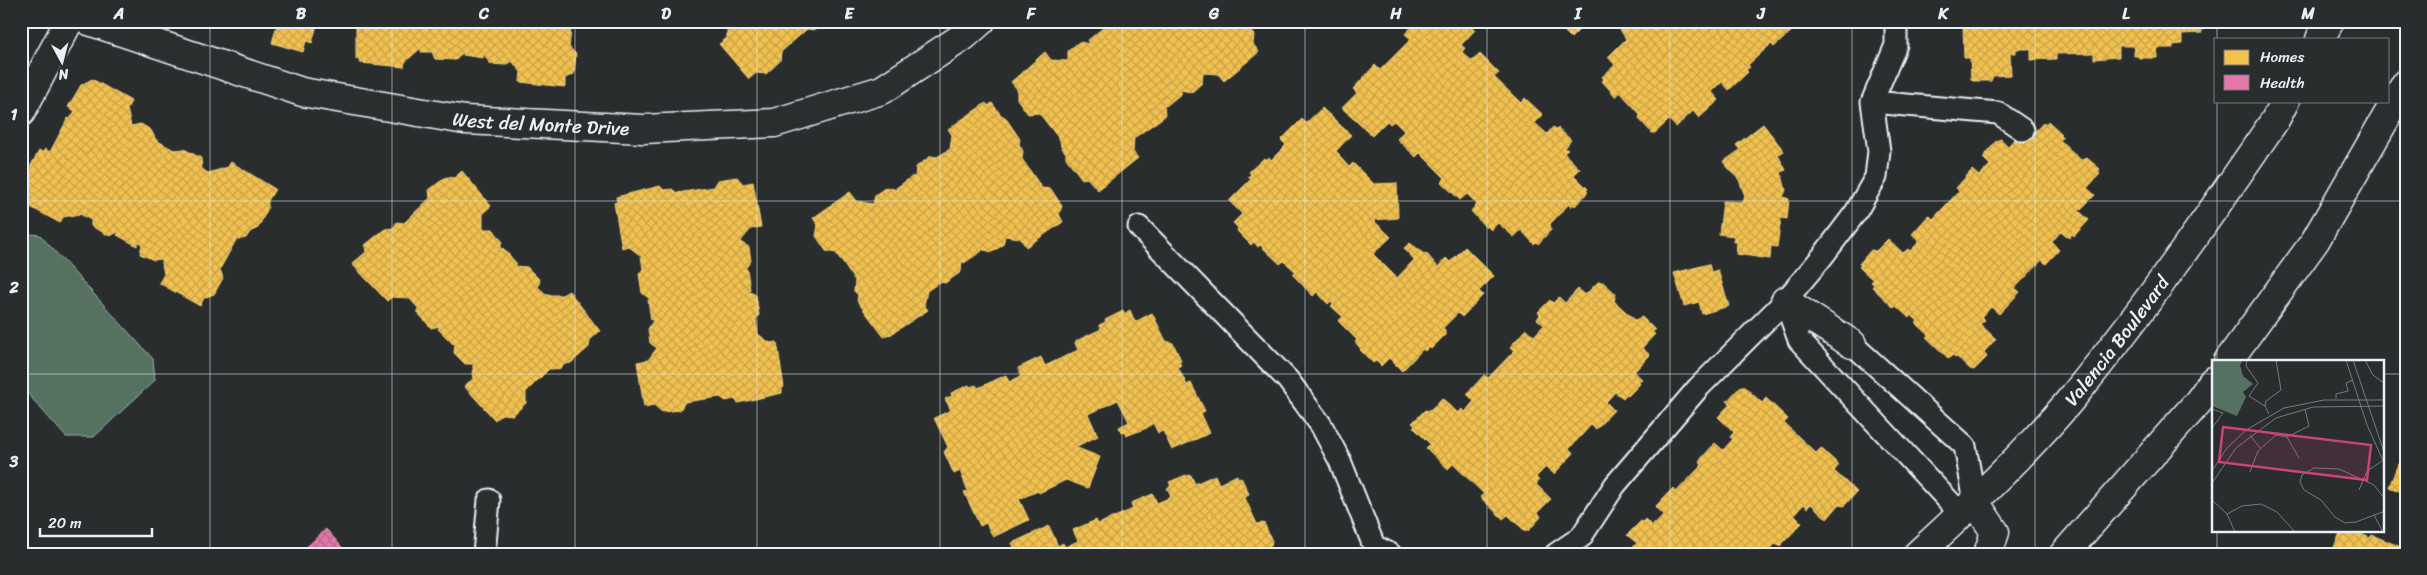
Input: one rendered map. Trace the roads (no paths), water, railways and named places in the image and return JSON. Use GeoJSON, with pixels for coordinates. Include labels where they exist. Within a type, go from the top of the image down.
{"type":"FeatureCollection","features":[{"type":"Feature","properties":{"kind":"main road"},"geometry":{"type":"LineString","coordinates":[[21,112],[69,21]]}},
{"type":"Feature","properties":{"kind":"main road","name":"West del Monte Drive"},"geometry":{"type":"LineString","coordinates":[[89,21],[302,92],[465,120],[644,129],[774,123],[882,90],[964,36],[981,21]]}},
{"type":"Feature","properties":{"kind":"main road"},"geometry":{"type":"LineString","coordinates":[[2321,38],[2330,21]]}},
{"type":"Feature","properties":{"kind":"main road"},"geometry":{"type":"LineString","coordinates":[[2229,360],[2315,241],[2406,83]]}},
{"type":"Feature","properties":{"kind":"main road","name":"Valencia Boulevard"},"geometry":{"type":"LineString","coordinates":[[1918,554],[1968,508],[2071,399],[2178,261],[2275,120],[2284,102]]}},
{"type":"Feature","properties":{"kind":"main road"},"geometry":{"type":"LineString","coordinates":[[1785,301],[1852,344]]}},
{"type":"Feature","properties":{"kind":"main road"},"geometry":{"type":"LineString","coordinates":[[2064,554],[2199,401],[2212,382]]}},
{"type":"Feature","properties":{"kind":"main road"},"geometry":{"type":"LineString","coordinates":[[1968,508],[1994,532],[1988,554]]}},
{"type":"Feature","properties":{"kind":"lane"},"geometry":{"type":"LineString","coordinates":[[1556,554],[1581,537],[1616,485],[1698,388],[1785,301],[1856,212],[1876,177],[1879,151],[1872,102],[1896,45],[1896,21]]}},
{"type":"Feature","properties":{"kind":"lane"},"geometry":{"type":"LineString","coordinates":[[1872,102],[1998,113],[2023,130]]}},
{"type":"Feature","properties":{"kind":"lane"},"geometry":{"type":"LineString","coordinates":[[1139,227],[1288,380],[1321,425],[1340,461],[1377,551]]}},
{"type":"Feature","properties":{"kind":"lane"},"geometry":{"type":"LineString","coordinates":[[1785,301],[1799,340],[1968,508]]}},
{"type":"Feature","properties":{"kind":"lane"},"geometry":{"type":"LineString","coordinates":[[1852,344],[1965,446],[1968,508]]}},
{"type":"Feature","properties":{"kind":"lane"},"geometry":{"type":"LineString","coordinates":[[484,554],[489,500]]}}]}
